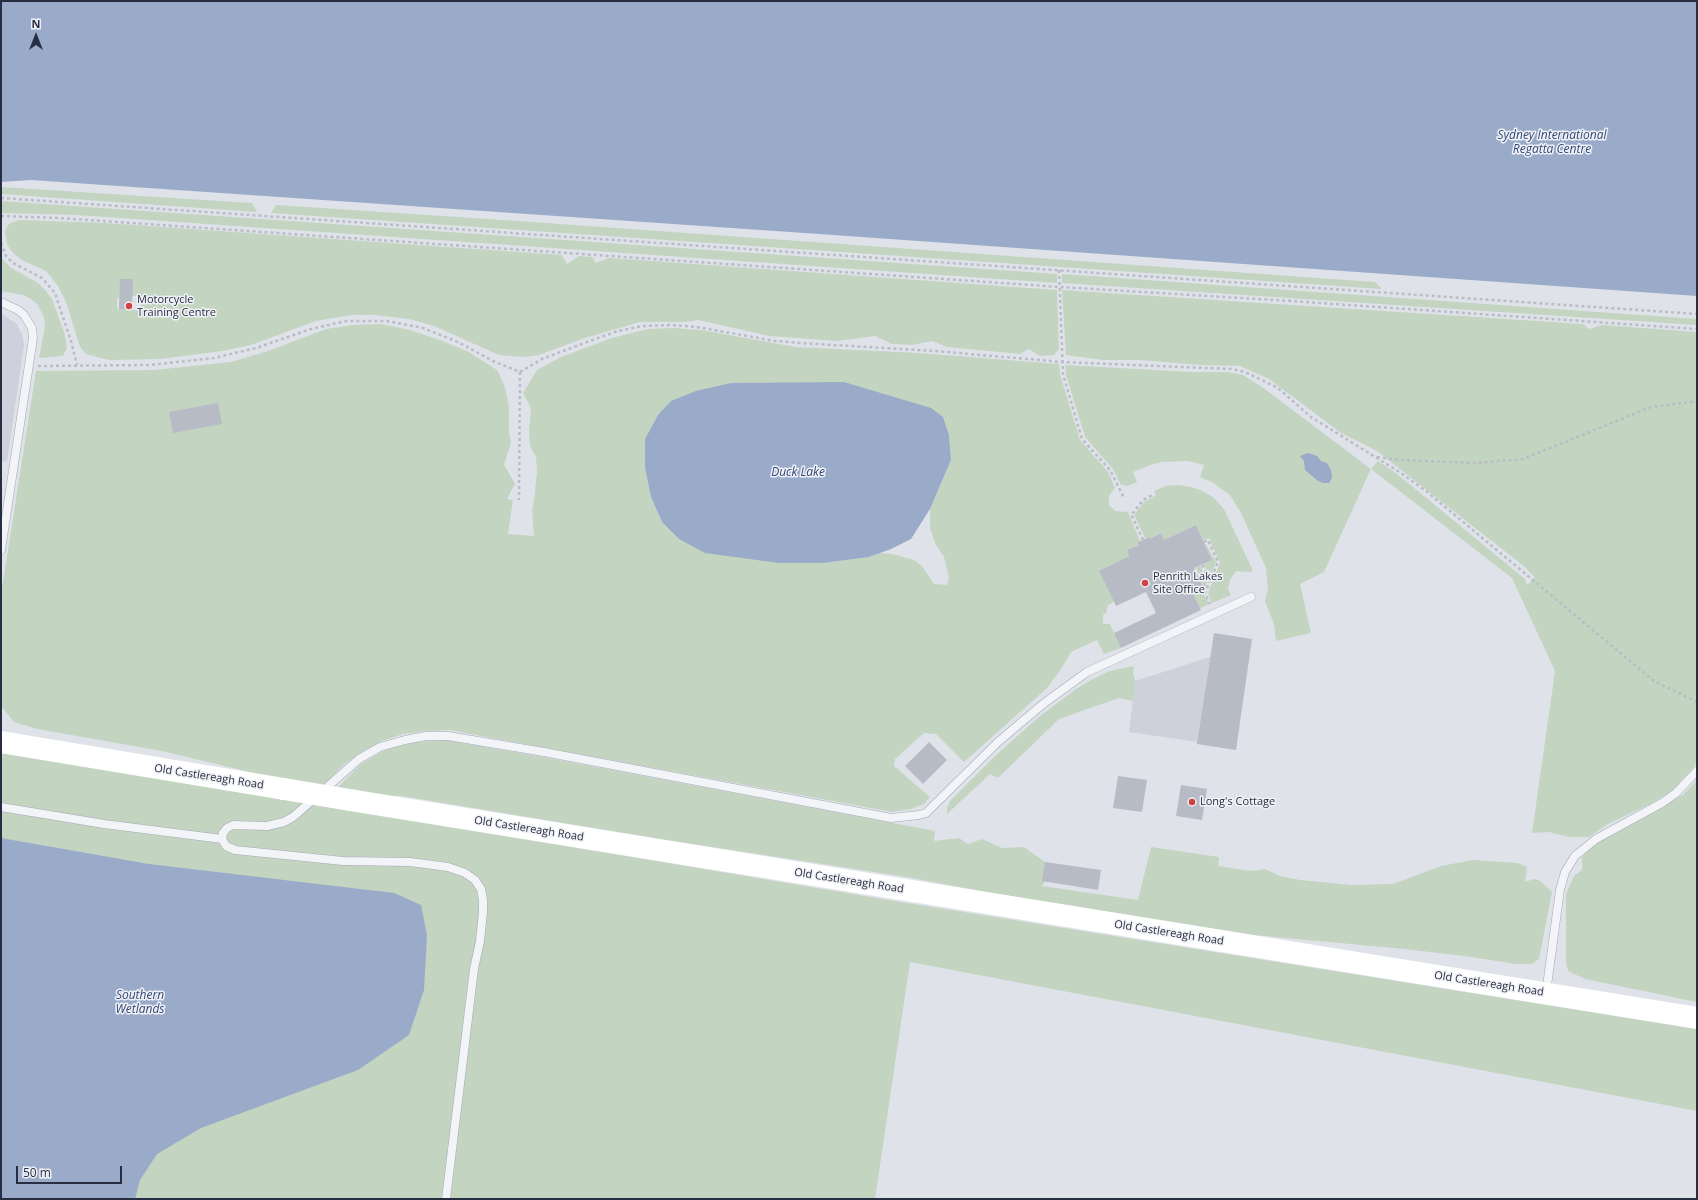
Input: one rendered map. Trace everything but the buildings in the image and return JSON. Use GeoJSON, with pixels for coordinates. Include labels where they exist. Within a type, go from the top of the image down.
{"type":"FeatureCollection","features":[{"type":"Feature","properties":{"kind":"street","name":"Old Castlereagh Road"},"geometry":{"type":"LineString","coordinates":[[1,742],[1697,1018]]}},
{"type":"Feature","properties":{"kind":"lane"},"geometry":{"type":"LineString","coordinates":[[1,302],[18,310],[24,315],[30,325],[33,338],[5,499],[1,550]]}},
{"type":"Feature","properties":{"kind":"lane"},"geometry":{"type":"LineString","coordinates":[[446,1199],[474,970],[482,919],[483,900],[481,889],[475,880],[465,873],[448,867],[410,862],[343,861],[235,850],[226,846],[222,839],[226,828],[233,825],[267,826],[284,822],[293,817],[359,759],[380,747],[426,736],[448,736],[544,752],[891,818],[919,815],[926,813],[998,742],[1043,704],[1087,672],[1251,597]]}},
{"type":"Feature","properties":{"kind":"lane"},"geometry":{"type":"LineString","coordinates":[[1546,994],[1560,890],[1565,872],[1575,856],[1596,839],[1671,797],[1691,780],[1697,772]]}},
{"type":"Feature","properties":{"kind":"lane"},"geometry":{"type":"LineString","coordinates":[[1,807],[104,824],[222,839]]}},
{"type":"Feature","properties":{"kind":"path"},"geometry":{"type":"LineString","coordinates":[[1,198],[1697,314]]}},
{"type":"Feature","properties":{"kind":"path"},"geometry":{"type":"LineString","coordinates":[[1,216],[75,219],[1060,287],[1697,328]]}},
{"type":"Feature","properties":{"kind":"path"},"geometry":{"type":"LineString","coordinates":[[1,243],[6,256],[13,264],[42,278],[55,293],[67,328],[76,365]]}},
{"type":"Feature","properties":{"kind":"path"},"geometry":{"type":"LineString","coordinates":[[1059,270],[1063,374],[1082,439],[1110,470],[1124,498]]}},
{"type":"Feature","properties":{"kind":"path"},"geometry":{"type":"LineString","coordinates":[[29,366],[150,365],[214,358],[256,348],[329,324],[365,320],[402,323],[423,328],[458,342],[493,361],[520,372]]}},
{"type":"Feature","properties":{"kind":"path"},"geometry":{"type":"LineString","coordinates":[[520,372],[542,360],[611,334],[643,326],[672,325],[698,326],[775,341],[794,343],[951,352],[1062,362],[1225,369],[1245,372],[1278,388],[1311,417],[1375,457],[1426,492],[1654,681],[1697,702]]}},
{"type":"Feature","properties":{"kind":"path"},"geometry":{"type":"LineString","coordinates":[[519,500],[520,372]]}},
{"type":"Feature","properties":{"kind":"path"},"geometry":{"type":"LineString","coordinates":[[1375,457],[1400,460],[1476,463],[1523,460],[1651,407],[1697,401]]}},
{"type":"Feature","properties":{"kind":"path"},"geometry":{"type":"LineString","coordinates":[[1143,540],[1131,514],[1143,500],[1154,494]]}},
{"type":"Feature","properties":{"kind":"path"},"geometry":{"type":"LineString","coordinates":[[1204,542],[1208,540],[1218,562],[1205,593],[1210,604]]}},
{"type":"Feature","properties":{"kind":"path"},"geometry":{"type":"LineString","coordinates":[[1202,565],[1205,571],[1213,574]]}},
{"type":"Feature","properties":{"kind":"shaded area"},"geometry":{"type":"Polygon","coordinates":[[[1,314],[16,323],[23,337],[24,345],[7,462],[1,461],[1,314]]]}},
{"type":"Feature","properties":{"kind":"shaded area"},"geometry":{"type":"Polygon","coordinates":[[[1210,657],[1198,742],[1129,732],[1135,681],[1210,657]]]}},
{"type":"Feature","properties":{"kind":"green space"},"geometry":{"type":"Polygon","coordinates":[[[1,187],[252,203],[257,212],[1,194],[1,187]]]}},
{"type":"Feature","properties":{"kind":"green space"},"geometry":{"type":"Polygon","coordinates":[[[1,201],[1057,274],[1057,283],[77,215],[1,213],[1,201]]]}},
{"type":"Feature","properties":{"kind":"green space"},"geometry":{"type":"Polygon","coordinates":[[[276,205],[1375,282],[1382,289],[271,213],[276,205]]]}},
{"type":"Feature","properties":{"kind":"green space"},"geometry":{"type":"Polygon","coordinates":[[[20,220],[105,223],[562,255],[567,264],[579,256],[592,257],[596,263],[608,258],[1057,290],[1059,349],[1054,355],[1040,356],[1029,349],[1020,354],[947,347],[932,341],[912,345],[892,344],[875,336],[838,341],[769,336],[699,320],[685,322],[640,322],[582,339],[539,355],[524,357],[499,355],[434,326],[409,319],[375,315],[352,315],[316,321],[251,345],[222,351],[160,359],[109,360],[86,354],[80,347],[66,302],[58,286],[46,271],[22,260],[12,252],[7,244],[5,232],[10,223],[20,220]],[[143,296],[117,298],[117,309],[141,310],[141,303],[166,302],[172,305],[180,299],[143,296]]]}},
{"type":"Feature","properties":{"kind":"green space"},"geometry":{"type":"Polygon","coordinates":[[[1,257],[10,267],[38,283],[52,299],[65,335],[67,348],[63,356],[39,358],[45,326],[44,317],[37,304],[31,299],[23,295],[1,291],[1,257]]]}},
{"type":"Feature","properties":{"kind":"green space"},"geometry":{"type":"Polygon","coordinates":[[[1062,274],[1697,319],[1697,325],[1062,283],[1062,274]]]}},
{"type":"Feature","properties":{"kind":"green space"},"geometry":{"type":"Polygon","coordinates":[[[1062,290],[1583,324],[1589,329],[1603,325],[1697,332],[1697,762],[1693,768],[1673,790],[1650,804],[1606,825],[1589,837],[1569,837],[1549,832],[1532,833],[1555,671],[1512,578],[1371,469],[1378,461],[1397,474],[1525,579],[1527,585],[1535,578],[1525,567],[1377,451],[1341,433],[1269,379],[1240,366],[1200,365],[1139,360],[1103,360],[1066,355],[1062,290]]]}},
{"type":"Feature","properties":{"kind":"green space"},"geometry":{"type":"Polygon","coordinates":[[[381,324],[410,330],[469,352],[497,370],[505,387],[509,407],[509,433],[511,443],[504,465],[515,484],[507,499],[513,500],[508,534],[534,536],[532,510],[537,471],[536,457],[530,446],[529,431],[531,408],[523,393],[537,370],[561,357],[612,338],[648,329],[674,328],[701,330],[796,347],[918,353],[1059,364],[1060,374],[1080,440],[1108,472],[1115,488],[1109,496],[1109,505],[1115,511],[1128,512],[1140,541],[1137,542],[1139,545],[1127,550],[1129,556],[1099,571],[1114,602],[1108,605],[1106,613],[1103,615],[1103,624],[1110,624],[1121,648],[1104,654],[1097,640],[1071,652],[1047,688],[964,762],[936,734],[924,733],[895,759],[894,766],[930,797],[924,804],[911,809],[892,812],[449,730],[403,734],[382,741],[363,751],[343,765],[323,786],[254,773],[162,751],[37,729],[14,722],[1,706],[1,595],[36,371],[154,370],[231,362],[268,351],[326,329],[352,325],[381,324]],[[943,417],[645,468],[651,497],[662,522],[823,563],[869,557],[880,553],[892,554],[914,560],[922,566],[934,584],[947,585],[949,578],[944,557],[936,545],[930,528],[930,509],[951,460],[949,435],[943,417]]]}},
{"type":"Feature","properties":{"kind":"green space"},"geometry":{"type":"Polygon","coordinates":[[[1065,365],[1192,372],[1227,372],[1243,375],[1262,387],[1371,469],[1324,572],[1300,584],[1311,633],[1276,641],[1274,624],[1265,601],[1268,590],[1266,568],[1241,513],[1230,495],[1212,482],[1200,477],[1204,465],[1188,461],[1162,462],[1150,465],[1133,472],[1137,482],[1128,486],[1121,485],[1113,469],[1085,437],[1066,375],[1065,365]]]}},
{"type":"Feature","properties":{"kind":"green space"},"geometry":{"type":"Polygon","coordinates":[[[1179,485],[1203,491],[1214,498],[1224,509],[1253,571],[1236,571],[1230,580],[1228,589],[1231,595],[1212,603],[1208,593],[1220,563],[1209,538],[1203,540],[1196,525],[1164,540],[1161,533],[1150,539],[1149,537],[1145,538],[1134,515],[1144,502],[1156,495],[1154,491],[1166,486],[1179,485]]]}},
{"type":"Feature","properties":{"kind":"green space"},"geometry":{"type":"Polygon","coordinates":[[[1205,544],[1216,562],[1212,572],[1206,569],[1203,564],[1212,560],[1205,544]]]}},
{"type":"Feature","properties":{"kind":"green space"},"geometry":{"type":"Polygon","coordinates":[[[1200,565],[1203,573],[1210,575],[1203,593],[1209,604],[1200,608],[1194,596],[1190,595],[1204,589],[1196,567],[1200,565]]]}},
{"type":"Feature","properties":{"kind":"green space"},"geometry":{"type":"Polygon","coordinates":[[[1134,666],[1133,673],[1135,681],[1133,701],[1119,698],[1059,719],[998,778],[990,774],[947,814],[947,808],[950,801],[995,756],[1040,716],[1076,689],[1093,679],[1109,671],[1134,666]]]}},
{"type":"Feature","properties":{"kind":"green space"},"geometry":{"type":"Polygon","coordinates":[[[445,740],[935,831],[934,841],[959,838],[968,844],[982,839],[1002,848],[1024,847],[1045,862],[1047,878],[1042,886],[1138,900],[1151,847],[1219,857],[1218,866],[1251,871],[1265,869],[1280,876],[1300,880],[1352,885],[1393,884],[1441,866],[1473,860],[1518,863],[1527,867],[1525,882],[1534,879],[1539,880],[1552,892],[1539,959],[1532,964],[1516,964],[1404,949],[1254,935],[991,893],[907,877],[660,839],[401,796],[381,796],[337,788],[361,764],[387,749],[416,742],[445,740]]]}},
{"type":"Feature","properties":{"kind":"green space"},"geometry":{"type":"Polygon","coordinates":[[[1,753],[287,799],[882,899],[1697,1029],[1697,1111],[910,962],[875,1199],[102,1199],[149,864],[111,858],[1,862],[1,753]]]}},
{"type":"Feature","properties":{"kind":"green space"},"geometry":{"type":"Polygon","coordinates":[[[1697,780],[1697,1002],[1585,979],[1568,971],[1566,962],[1566,894],[1574,876],[1582,870],[1582,857],[1595,844],[1684,794],[1697,780]]]}},
{"type":"Feature","properties":{"kind":"water","name":"Sydney International Regatta Centre"},"geometry":{"type":"Polygon","coordinates":[[[1,1],[1697,1],[1697,296],[31,180],[1,182],[1,1]]]}},
{"type":"Feature","properties":{"kind":"water","name":"Duck Lake"},"geometry":{"type":"Polygon","coordinates":[[[844,382],[931,408],[943,417],[949,435],[951,460],[930,509],[911,539],[891,549],[869,557],[824,563],[779,563],[705,553],[679,539],[662,522],[651,497],[645,468],[645,439],[658,415],[671,401],[696,391],[731,383],[844,382]]]}},
{"type":"Feature","properties":{"kind":"water"},"geometry":{"type":"Polygon","coordinates":[[[1308,453],[1317,456],[1321,461],[1327,463],[1331,470],[1332,478],[1329,483],[1318,481],[1305,470],[1304,461],[1300,456],[1308,453]]]}},
{"type":"Feature","properties":{"kind":"water","name":"Southern Wetlands"},"geometry":{"type":"Polygon","coordinates":[[[1,838],[149,864],[394,893],[421,905],[427,935],[424,990],[409,1035],[358,1070],[201,1128],[157,1154],[140,1180],[135,1199],[1,1199],[1,838]]]}},
{"type":"Feature","properties":{"kind":"place","name":"Motorcycle Training Centre"},"geometry":{"type":"Point","coordinates":[129,306]}},
{"type":"Feature","properties":{"kind":"place","name":"Penrith Lakes Site Office"},"geometry":{"type":"Point","coordinates":[1145,583]}},
{"type":"Feature","properties":{"kind":"place","name":"Long's Cottage"},"geometry":{"type":"Point","coordinates":[1192,802]}}]}
